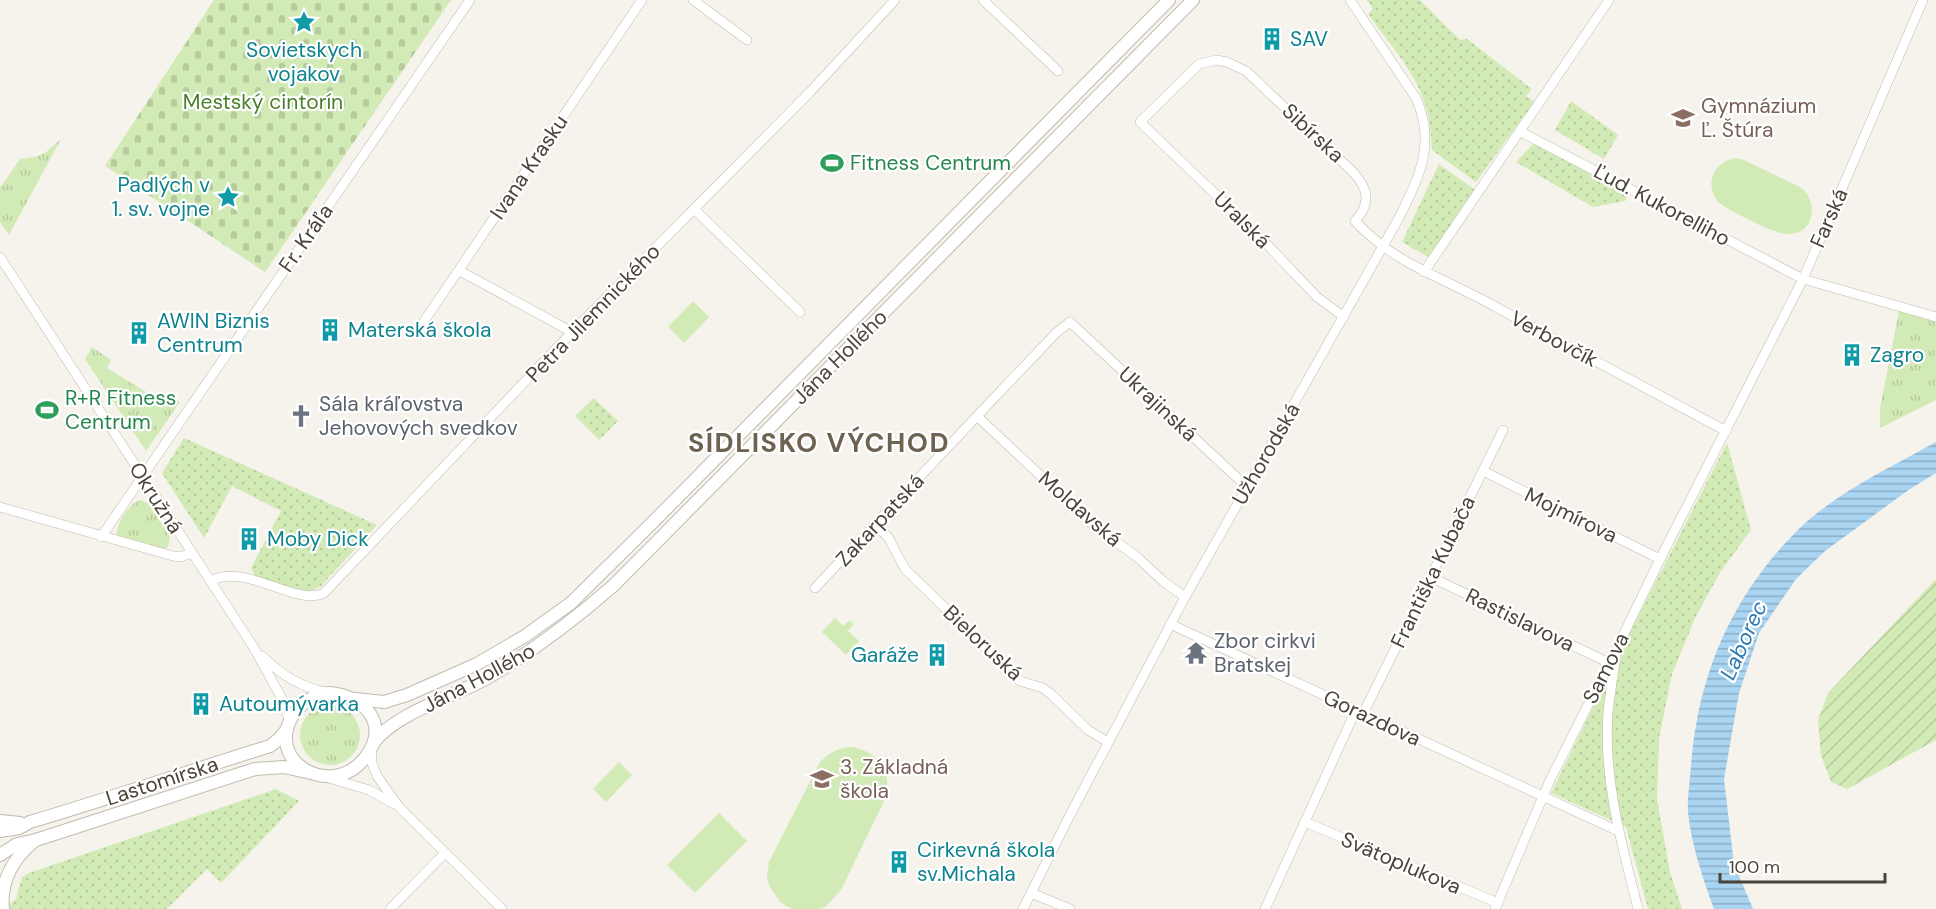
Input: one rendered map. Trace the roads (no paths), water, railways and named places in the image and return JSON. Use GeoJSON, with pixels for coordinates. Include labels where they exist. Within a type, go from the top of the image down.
{"type":"FeatureCollection","features":[{"type":"Feature","properties":{"kind":"street","name":"Fr. Kráľa"},"geometry":{"type":"LineString","coordinates":[[101,537],[470,0]]}},
{"type":"Feature","properties":{"kind":"street","name":"Ivana Krasku"},"geometry":{"type":"LineString","coordinates":[[416,333],[642,0]]}},
{"type":"Feature","properties":{"kind":"street"},"geometry":{"type":"LineString","coordinates":[[693,0],[747,40]]}},
{"type":"Feature","properties":{"kind":"street","name":"Petra Jilemnického"},"geometry":{"type":"LineString","coordinates":[[210,581],[220,576],[242,577],[310,597],[324,593],[572,332],[810,92],[895,0]]}},
{"type":"Feature","properties":{"kind":"street"},"geometry":{"type":"LineString","coordinates":[[983,0],[1058,71]]}},
{"type":"Feature","properties":{"kind":"street"},"geometry":{"type":"LineString","coordinates":[[1169,0],[1180,11]]}},
{"type":"Feature","properties":{"kind":"street","name":"Jána Hollého"},"geometry":{"type":"LineString","coordinates":[[356,699],[384,702],[477,664],[525,636],[571,603],[1169,0]]}},
{"type":"Feature","properties":{"kind":"street","name":"Jána Hollého"},"geometry":{"type":"LineString","coordinates":[[373,745],[385,729],[486,678],[535,649],[580,615],[614,585],[1193,0]]}},
{"type":"Feature","properties":{"kind":"street","name":"Užhorodská"},"geometry":{"type":"LineString","coordinates":[[1023,909],[1170,624],[1400,216],[1421,167],[1426,151],[1425,130],[1416,98],[1350,0]]}},
{"type":"Feature","properties":{"kind":"street"},"geometry":{"type":"LineString","coordinates":[[1424,272],[1609,0]]}},
{"type":"Feature","properties":{"kind":"street","name":"Farská"},"geometry":{"type":"LineString","coordinates":[[1726,431],[1803,279],[1923,0]]}},
{"type":"Feature","properties":{"kind":"street","name":"Sibírska"},"geometry":{"type":"LineString","coordinates":[[1140,122],[1199,64],[1216,60],[1227,62],[1246,71],[1361,181],[1366,191],[1366,202],[1364,211],[1354,221]]}},
{"type":"Feature","properties":{"kind":"street","name":"Uralská"},"geometry":{"type":"LineString","coordinates":[[1140,122],[1258,236],[1317,297],[1344,317]]}},
{"type":"Feature","properties":{"kind":"street","name":"Ľud. Kukorelliho"},"geometry":{"type":"LineString","coordinates":[[1521,132],[1803,279],[1936,317]]}},
{"type":"Feature","properties":{"kind":"street"},"geometry":{"type":"LineString","coordinates":[[973,197],[985,209]]}},
{"type":"Feature","properties":{"kind":"street"},"geometry":{"type":"LineString","coordinates":[[694,209],[800,312]]}},
{"type":"Feature","properties":{"kind":"street","name":"Verbovčík"},"geometry":{"type":"LineString","coordinates":[[1354,221],[1382,247],[1424,272],[1475,296],[1726,431]]}},
{"type":"Feature","properties":{"kind":"street","name":"Okružná"},"geometry":{"type":"LineString","coordinates":[[0,258],[254,648]]}},
{"type":"Feature","properties":{"kind":"street"},"geometry":{"type":"LineString","coordinates":[[460,270],[572,332]]}},
{"type":"Feature","properties":{"kind":"street","name":"Ukrajinská"},"geometry":{"type":"LineString","coordinates":[[1070,322],[1246,486]]}},
{"type":"Feature","properties":{"kind":"street","name":"Zakarpatská"},"geometry":{"type":"LineString","coordinates":[[815,588],[1057,332],[1070,322]]}},
{"type":"Feature","properties":{"kind":"street","name":"Moldavská"},"geometry":{"type":"LineString","coordinates":[[978,417],[1093,525],[1137,556],[1164,582],[1185,597]]}},
{"type":"Feature","properties":{"kind":"street","name":"Františka Kubača"},"geometry":{"type":"LineString","coordinates":[[1265,909],[1305,822],[1431,577],[1503,430]]}},
{"type":"Feature","properties":{"kind":"street","name":"Samova"},"geometry":{"type":"LineString","coordinates":[[1496,906],[1542,797],[1659,559],[1726,431]]}},
{"type":"Feature","properties":{"kind":"street","name":"Mojmírova"},"geometry":{"type":"LineString","coordinates":[[1483,471],[1659,559]]}},
{"type":"Feature","properties":{"kind":"street"},"geometry":{"type":"LineString","coordinates":[[0,507],[173,556],[180,557],[191,553]]}},
{"type":"Feature","properties":{"kind":"street"},"geometry":{"type":"LineString","coordinates":[[666,509],[678,520]]}},
{"type":"Feature","properties":{"kind":"street","name":"Bieloruská"},"geometry":{"type":"LineString","coordinates":[[875,525],[888,537],[905,569],[1020,681],[1043,688],[1052,694],[1088,730],[1108,742]]}},
{"type":"Feature","properties":{"kind":"street","name":"Rastislavova"},"geometry":{"type":"LineString","coordinates":[[1431,577],[1609,663]]}},
{"type":"Feature","properties":{"kind":"street","name":"Gorazdova"},"geometry":{"type":"LineString","coordinates":[[1170,624],[1618,831]]}},
{"type":"Feature","properties":{"kind":"street"},"geometry":{"type":"LineString","coordinates":[[525,636],[535,649]]}},
{"type":"Feature","properties":{"kind":"street"},"geometry":{"type":"LineString","coordinates":[[1618,646],[1608,714],[1611,775],[1618,831],[1638,909]]}},
{"type":"Feature","properties":{"kind":"street"},"geometry":{"type":"LineString","coordinates":[[254,648],[287,678],[306,687],[356,699],[364,706],[373,720],[374,769],[399,807],[502,909]]}},
{"type":"Feature","properties":{"kind":"street"},"geometry":{"type":"LineString","coordinates":[[254,648],[281,697],[288,725],[286,743],[288,753],[297,764],[311,773]]}},
{"type":"Feature","properties":{"kind":"street"},"geometry":{"type":"LineString","coordinates":[[288,725],[305,702],[321,694],[330,693]]}},
{"type":"Feature","properties":{"kind":"street","name":"Lastomírska"},"geometry":{"type":"LineString","coordinates":[[0,831],[19,828],[30,822],[125,794],[188,771],[270,746],[279,739],[288,725]]}},
{"type":"Feature","properties":{"kind":"street"},"geometry":{"type":"LineString","coordinates":[[327,777],[342,775],[353,769],[361,763],[373,745]]}},
{"type":"Feature","properties":{"kind":"street"},"geometry":{"type":"LineString","coordinates":[[0,855],[17,844],[36,840],[255,769],[284,767],[327,777],[369,790],[399,807]]}},
{"type":"Feature","properties":{"kind":"street"},"geometry":{"type":"LineString","coordinates":[[125,794],[130,809]]}},
{"type":"Feature","properties":{"kind":"street"},"geometry":{"type":"LineString","coordinates":[[0,821],[30,822]]}},
{"type":"Feature","properties":{"kind":"street","name":"Svätoplukova"},"geometry":{"type":"LineString","coordinates":[[1305,822],[1496,906]]}},
{"type":"Feature","properties":{"kind":"street"},"geometry":{"type":"LineString","coordinates":[[3,909],[2,889],[9,869],[21,852],[36,840]]}},
{"type":"Feature","properties":{"kind":"street"},"geometry":{"type":"LineString","coordinates":[[390,909],[445,854]]}},
{"type":"Feature","properties":{"kind":"street"},"geometry":{"type":"LineString","coordinates":[[1031,893],[1070,909]]}},
{"type":"Feature","properties":{"kind":"water","name":"Laborec"},"geometry":{"type":"Polygon","coordinates":[[[1936,442],[1936,473],[1907,491],[1825,551],[1796,579],[1759,633],[1739,693],[1724,779],[1734,864],[1753,909],[1714,909],[1695,849],[1688,801],[1695,732],[1702,699],[1723,636],[1756,579],[1801,527],[1848,491],[1936,442]]]}},
{"type":"Feature","properties":{"kind":"place","name":"Sovietskych vojakov"},"geometry":{"type":"Point","coordinates":[304,22]}},
{"type":"Feature","properties":{"kind":"place","name":"SAV"},"geometry":{"type":"Point","coordinates":[1272,39]}},
{"type":"Feature","properties":{"kind":"place","name":"Gymnázium Ľ. Štúra"},"geometry":{"type":"Point","coordinates":[1683,118]}},
{"type":"Feature","properties":{"kind":"place","name":"Fitness Centrum"},"geometry":{"type":"Point","coordinates":[832,163]}},
{"type":"Feature","properties":{"kind":"place","name":"Padlých v 1. sv. vojne"},"geometry":{"type":"Point","coordinates":[228,197]}},
{"type":"Feature","properties":{"kind":"place","name":"Materská škola"},"geometry":{"type":"Point","coordinates":[330,330]}},
{"type":"Feature","properties":{"kind":"place","name":"AWIN Biznis Centrum"},"geometry":{"type":"Point","coordinates":[139,333]}},
{"type":"Feature","properties":{"kind":"place","name":"Zagro"},"geometry":{"type":"Point","coordinates":[1852,355]}},
{"type":"Feature","properties":{"kind":"place","name":"R+R Fitness Centrum"},"geometry":{"type":"Point","coordinates":[47,410]}},
{"type":"Feature","properties":{"kind":"place","name":"Sála kráľovstva Jehovových svedkov"},"geometry":{"type":"Point","coordinates":[301,416]}},
{"type":"Feature","properties":{"kind":"place","name":"Moby Dick"},"geometry":{"type":"Point","coordinates":[249,539]}},
{"type":"Feature","properties":{"kind":"place","name":"Zbor cirkvi Bratskej"},"geometry":{"type":"Point","coordinates":[1196,653]}},
{"type":"Feature","properties":{"kind":"place","name":"Garáže"},"geometry":{"type":"Point","coordinates":[937,655]}},
{"type":"Feature","properties":{"kind":"place","name":"Autoumývarka"},"geometry":{"type":"Point","coordinates":[201,704]}},
{"type":"Feature","properties":{"kind":"place","name":"3. Základná škola"},"geometry":{"type":"Point","coordinates":[822,779]}},
{"type":"Feature","properties":{"kind":"place","name":"Cirkevná škola sv.Michala"},"geometry":{"type":"Point","coordinates":[899,862]}},
{"type":"Feature","properties":{"kind":"district","name":"SÍDLISKO VÝCHOD"},"geometry":{"type":"Point","coordinates":[819,443]}},
{"type":"Feature","properties":{"kind":"park label","name":"Mestský cintorín"},"geometry":{"type":"Point","coordinates":[263,102]}}]}
